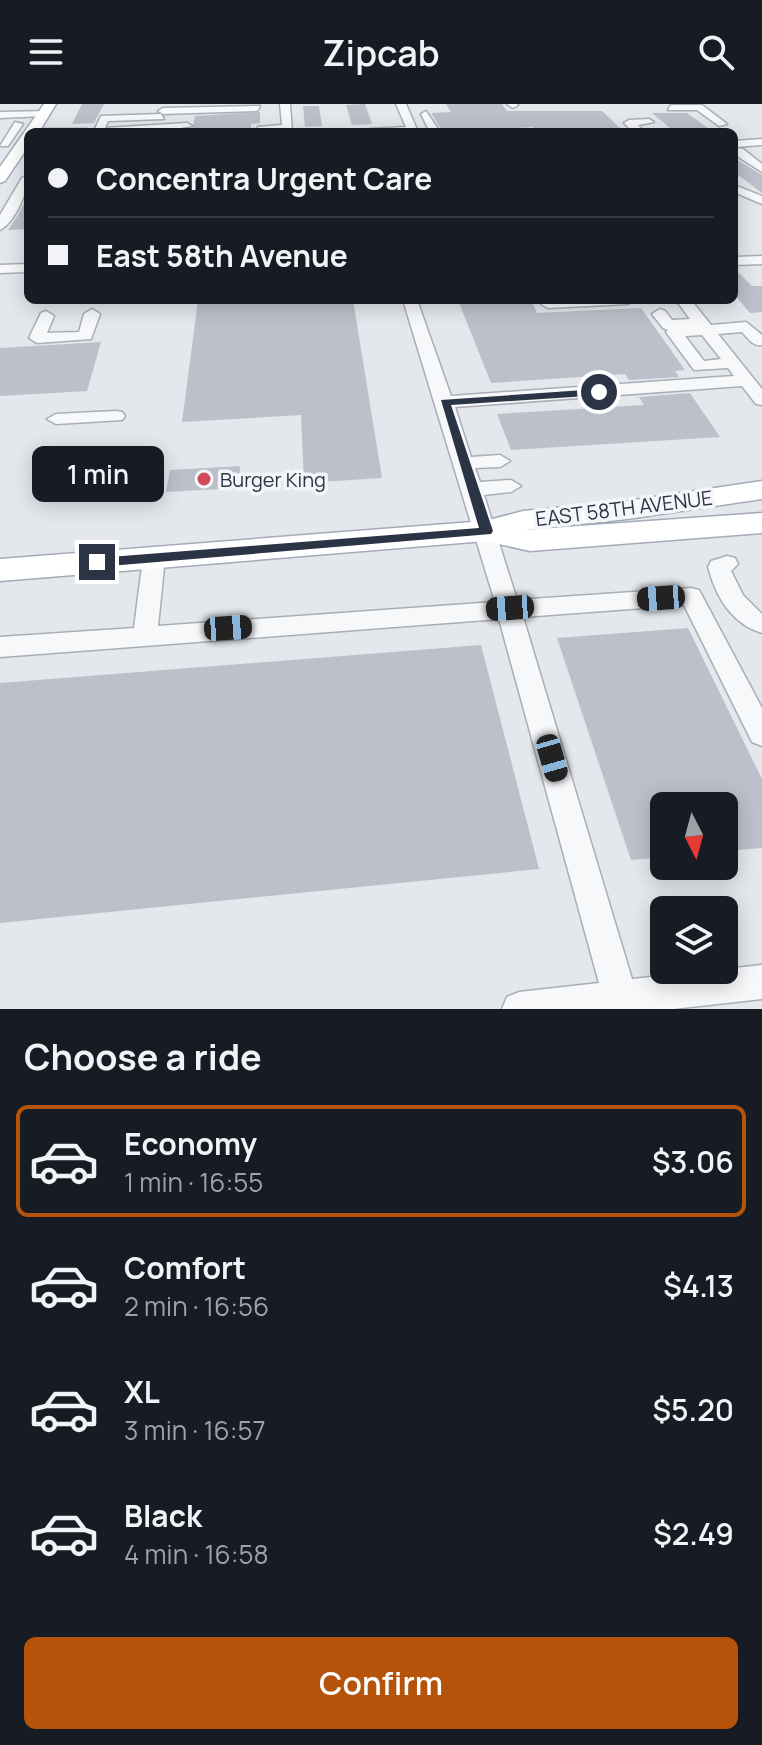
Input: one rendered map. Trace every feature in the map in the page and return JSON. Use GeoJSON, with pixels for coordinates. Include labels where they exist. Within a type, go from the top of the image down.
{"type":"FeatureCollection","features":[{"type":"Feature","properties":{"kind":"main road","name":"EAST 58TH AVENUE"},"geometry":{"type":"LineString","coordinates":[[0,570],[486,531],[523,520],[627,510],[762,490]]}},
{"type":"Feature","properties":{"kind":"main road","name":"EAST 58TH AVENUE"},"geometry":{"type":"LineString","coordinates":[[486,531],[530,541],[762,523]]}},
{"type":"Feature","properties":{"kind":"street"},"geometry":{"type":"LineString","coordinates":[[100,128],[111,104]]}},
{"type":"Feature","properties":{"kind":"street"},"geometry":{"type":"LineString","coordinates":[[285,104],[286,128]]}},
{"type":"Feature","properties":{"kind":"street"},"geometry":{"type":"LineString","coordinates":[[671,108],[699,107],[722,124]]}},
{"type":"Feature","properties":{"kind":"street"},"geometry":{"type":"LineString","coordinates":[[104,118],[161,118],[257,108]]}},
{"type":"Feature","properties":{"kind":"street"},"geometry":{"type":"LineString","coordinates":[[116,128],[189,109]]}},
{"type":"Feature","properties":{"kind":"street"},"geometry":{"type":"LineString","coordinates":[[381,114],[403,109],[412,128]]}},
{"type":"Feature","properties":{"kind":"street"},"geometry":{"type":"LineString","coordinates":[[635,109],[656,128]]}},
{"type":"Feature","properties":{"kind":"street"},"geometry":{"type":"LineString","coordinates":[[426,114],[433,128]]}},
{"type":"Feature","properties":{"kind":"street"},"geometry":{"type":"LineString","coordinates":[[0,115],[24,137]]}},
{"type":"Feature","properties":{"kind":"street"},"geometry":{"type":"LineString","coordinates":[[161,118],[187,126]]}},
{"type":"Feature","properties":{"kind":"street"},"geometry":{"type":"LineString","coordinates":[[635,128],[629,123],[649,122]]}},
{"type":"Feature","properties":{"kind":"street"},"geometry":{"type":"LineString","coordinates":[[0,124],[18,124]]}},
{"type":"Feature","properties":{"kind":"street"},"geometry":{"type":"LineString","coordinates":[[18,124],[24,135]]}},
{"type":"Feature","properties":{"kind":"street"},"geometry":{"type":"LineString","coordinates":[[2,144],[18,124]]}},
{"type":"Feature","properties":{"kind":"street"},"geometry":{"type":"LineString","coordinates":[[2,144],[24,140]]}},
{"type":"Feature","properties":{"kind":"street"},"geometry":{"type":"LineString","coordinates":[[738,144],[762,142]]}},
{"type":"Feature","properties":{"kind":"street"},"geometry":{"type":"LineString","coordinates":[[738,151],[762,169]]}},
{"type":"Feature","properties":{"kind":"street"},"geometry":{"type":"LineString","coordinates":[[0,226],[7,205],[24,183]]}},
{"type":"Feature","properties":{"kind":"street"},"geometry":{"type":"LineString","coordinates":[[738,190],[762,200]]}},
{"type":"Feature","properties":{"kind":"street"},"geometry":{"type":"LineString","coordinates":[[738,261],[762,260]]}},
{"type":"Feature","properties":{"kind":"street"},"geometry":{"type":"LineString","coordinates":[[0,269],[24,268]]}},
{"type":"Feature","properties":{"kind":"street"},"geometry":{"type":"LineString","coordinates":[[411,304],[510,608],[621,1004]]}},
{"type":"Feature","properties":{"kind":"street"},"geometry":{"type":"LineString","coordinates":[[686,304],[762,400]]}},
{"type":"Feature","properties":{"kind":"street"},"geometry":{"type":"LineString","coordinates":[[46,316],[37,338],[85,336],[92,314]]}},
{"type":"Feature","properties":{"kind":"street"},"geometry":{"type":"LineString","coordinates":[[660,314],[668,325],[704,326]]}},
{"type":"Feature","properties":{"kind":"street"},"geometry":{"type":"LineString","coordinates":[[741,321],[760,348],[730,360],[700,366],[674,332],[704,326],[741,321],[762,319]]}},
{"type":"Feature","properties":{"kind":"street"},"geometry":{"type":"LineString","coordinates":[[445,402],[746,380]]}},
{"type":"Feature","properties":{"kind":"street"},"geometry":{"type":"LineString","coordinates":[[56,419],[116,416]]}},
{"type":"Feature","properties":{"kind":"street"},"geometry":{"type":"LineString","coordinates":[[465,463],[500,461]]}},
{"type":"Feature","properties":{"kind":"street"},"geometry":{"type":"LineString","coordinates":[[473,489],[511,486]]}},
{"type":"Feature","properties":{"kind":"street"},"geometry":{"type":"LineString","coordinates":[[145,634],[154,558]]}},
{"type":"Feature","properties":{"kind":"street"},"geometry":{"type":"LineString","coordinates":[[727,564],[719,567],[724,581],[746,617],[762,624]]}},
{"type":"Feature","properties":{"kind":"street"},"geometry":{"type":"LineString","coordinates":[[0,647],[691,596],[762,734]]}},
{"type":"Feature","properties":{"kind":"street"},"geometry":{"type":"LineString","coordinates":[[519,1009],[621,1004],[762,982]]}},
{"type":"Feature","properties":{"kind":"building"},"geometry":{"type":"Polygon","coordinates":[[[82,104],[104,104],[94,123],[72,124],[82,104]]]}},
{"type":"Feature","properties":{"kind":"building"},"geometry":{"type":"Polygon","coordinates":[[[365,104],[372,124],[352,125],[346,105],[365,104]]]}},
{"type":"Feature","properties":{"kind":"building"},"geometry":{"type":"Polygon","coordinates":[[[446,104],[502,104],[507,111],[602,111],[620,128],[440,128],[431,113],[451,112],[446,104]]]}},
{"type":"Feature","properties":{"kind":"building"},"geometry":{"type":"Polygon","coordinates":[[[303,106],[319,106],[322,126],[305,127],[303,106]]]}},
{"type":"Feature","properties":{"kind":"building"},"geometry":{"type":"Polygon","coordinates":[[[260,112],[260,123],[251,124],[251,128],[193,128],[195,116],[260,112]]]}},
{"type":"Feature","properties":{"kind":"building"},"geometry":{"type":"Polygon","coordinates":[[[652,113],[687,113],[708,128],[670,128],[652,113]]]}},
{"type":"Feature","properties":{"kind":"building"},"geometry":{"type":"Polygon","coordinates":[[[738,160],[762,175],[762,193],[738,175],[738,160]]]}},
{"type":"Feature","properties":{"kind":"building"},"geometry":{"type":"Polygon","coordinates":[[[24,203],[24,229],[8,230],[24,203]]]}},
{"type":"Feature","properties":{"kind":"building"},"geometry":{"type":"Polygon","coordinates":[[[738,272],[752,286],[762,286],[762,312],[750,313],[738,299],[738,272]]]}},
{"type":"Feature","properties":{"kind":"building"},"geometry":{"type":"Polygon","coordinates":[[[197,304],[354,304],[382,478],[304,483],[301,415],[182,422],[197,304]]]}},
{"type":"Feature","properties":{"kind":"building"},"geometry":{"type":"Polygon","coordinates":[[[460,304],[533,304],[537,313],[641,308],[685,370],[675,371],[679,377],[629,380],[625,374],[491,383],[460,304]]]}},
{"type":"Feature","properties":{"kind":"building"},"geometry":{"type":"Polygon","coordinates":[[[101,342],[87,391],[0,396],[0,348],[101,342]]]}},
{"type":"Feature","properties":{"kind":"building"},"geometry":{"type":"Polygon","coordinates":[[[690,393],[720,437],[511,450],[497,414],[644,405],[639,397],[690,393]]]}},
{"type":"Feature","properties":{"kind":"building","name":"Burger King"},"geometry":{"type":"Polygon","coordinates":[[[240,466],[239,488],[166,492],[170,470],[240,466]]]}},
{"type":"Feature","properties":{"kind":"building"},"geometry":{"type":"Polygon","coordinates":[[[688,628],[762,779],[762,848],[738,850],[738,792],[650,792],[650,858],[631,860],[557,638],[688,628]]]}},
{"type":"Feature","properties":{"kind":"building"},"geometry":{"type":"Polygon","coordinates":[[[481,645],[539,869],[0,923],[0,683],[481,645]]]}},
{"type":"Feature","properties":{"kind":"place","name":"Burger King"},"geometry":{"type":"Point","coordinates":[204,479]}},
{"type":"Feature","properties":{"kind":"route"},"geometry":{"type":"LineString","coordinates":[[97,562],[486,531],[445,402],[599,392]]}}]}
